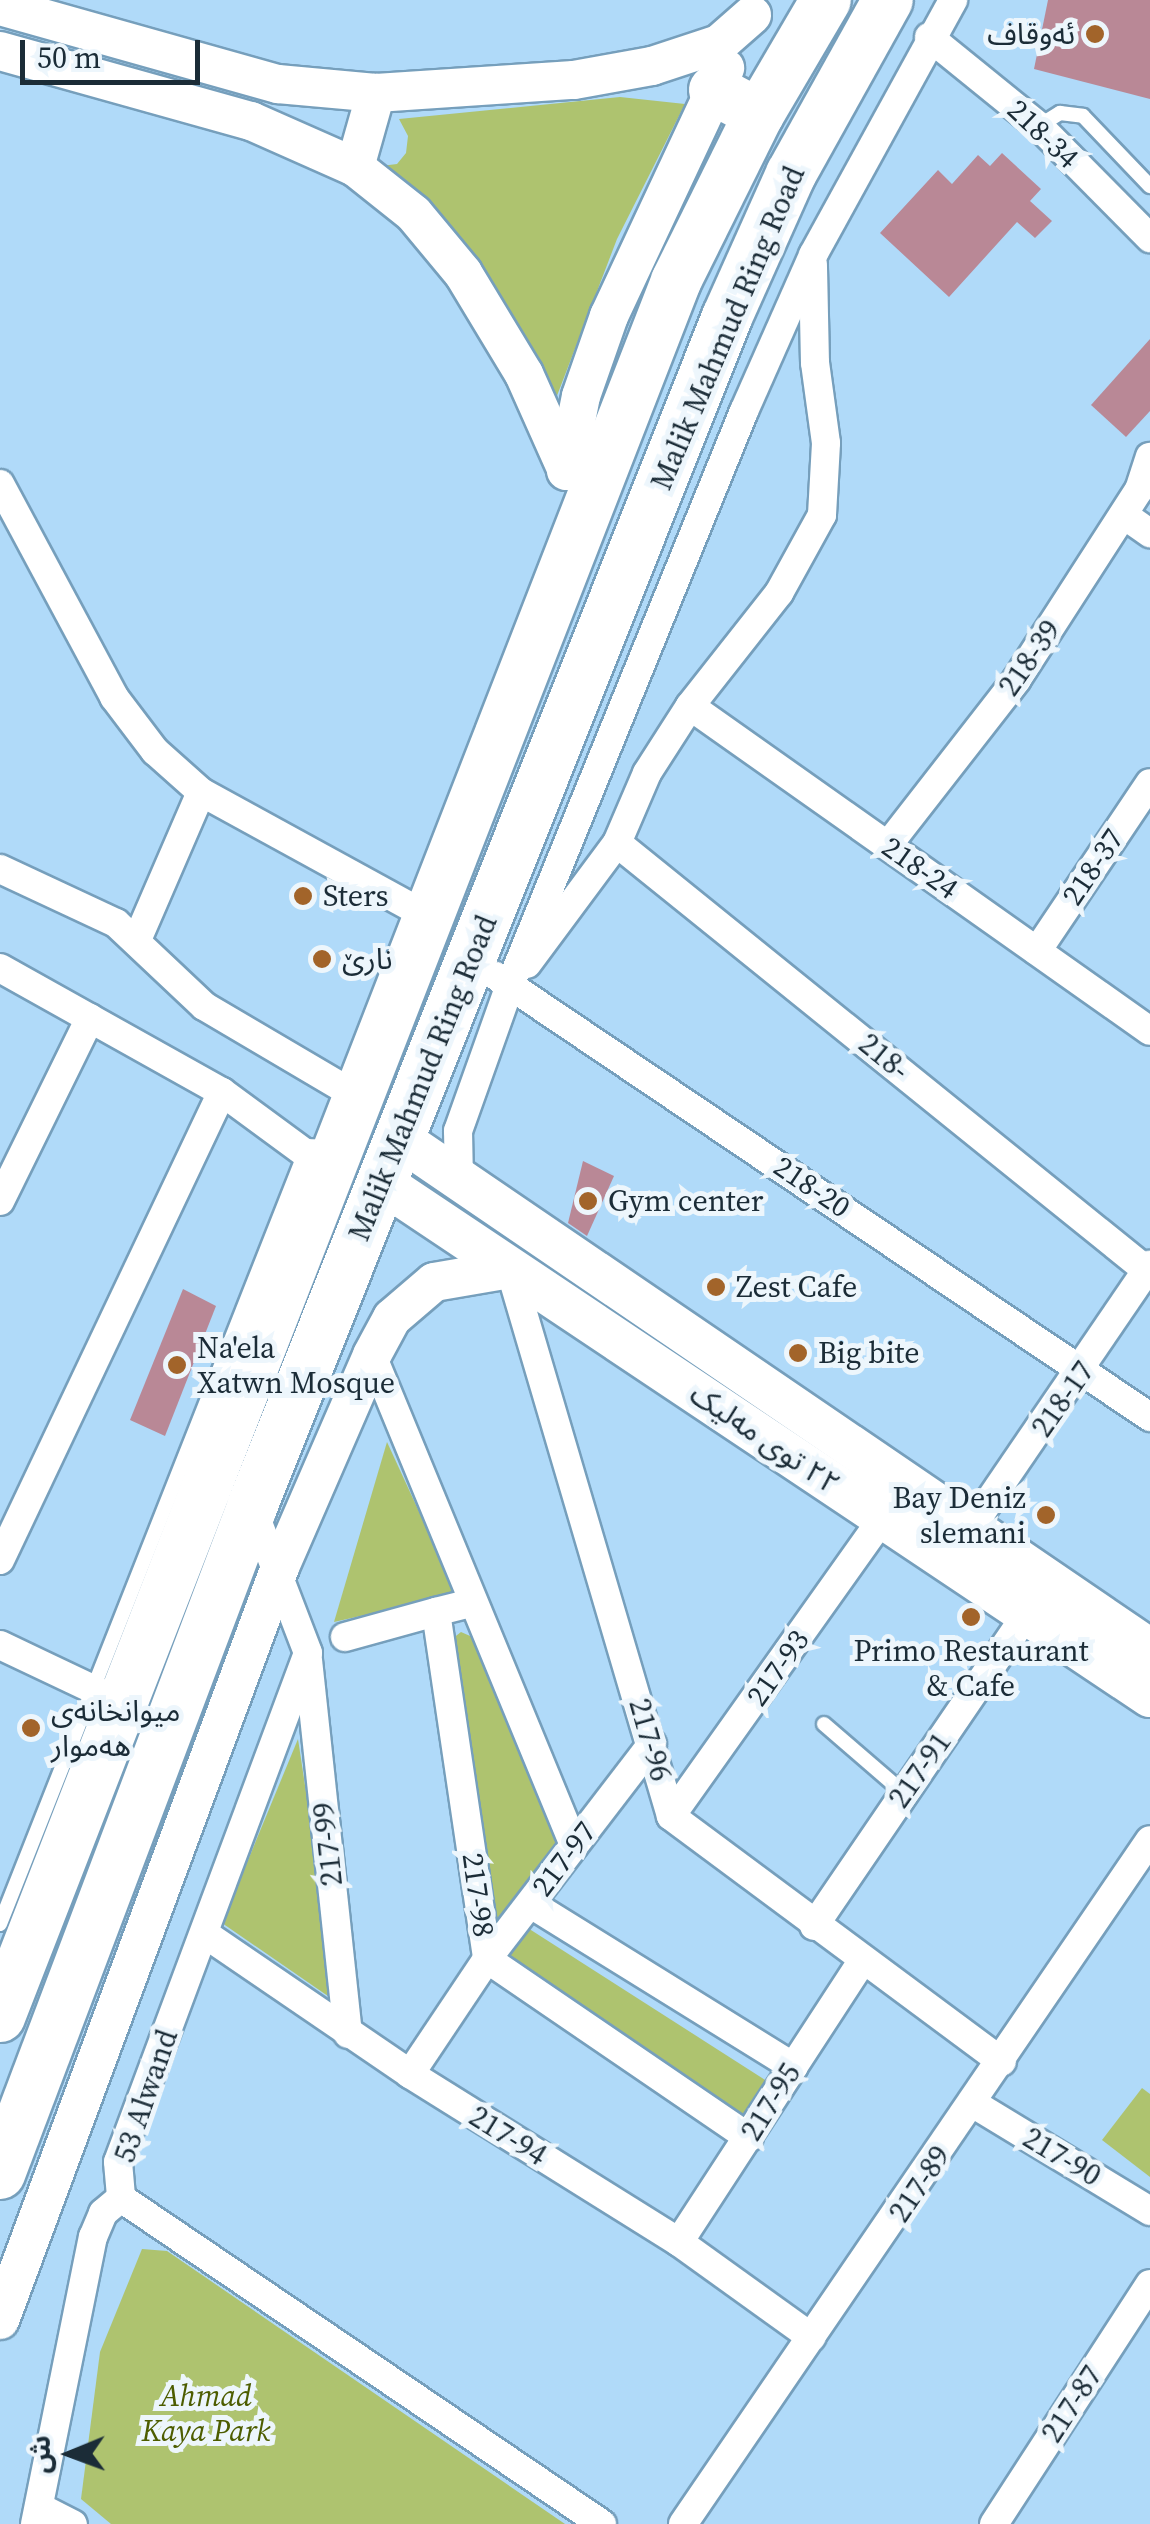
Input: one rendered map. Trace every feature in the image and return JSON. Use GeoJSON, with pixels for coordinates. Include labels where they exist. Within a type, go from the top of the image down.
{"type":"FeatureCollection","features":[{"type":"Feature","properties":{"kind":"highway","name":"Malik Mahmud Ring Road"},"geometry":{"type":"LineString","coordinates":[[0,2017],[20,1922],[62,1858],[104,1694],[319,1154],[355,1096],[570,541],[676,281],[759,114],[826,0]]}},
{"type":"Feature","properties":{"kind":"highway","name":"Malik Mahmud Ring Road"},"geometry":{"type":"LineString","coordinates":[[0,2174],[117,1876],[252,1507],[390,1161],[490,973],[727,316],[792,174],[888,0]]}},
{"type":"Feature","properties":{"kind":"highway"},"geometry":{"type":"LineString","coordinates":[[714,90],[759,114]]}},
{"type":"Feature","properties":{"kind":"highway"},"geometry":{"type":"LineString","coordinates":[[62,1858],[117,1876]]}},
{"type":"Feature","properties":{"kind":"highway"},"geometry":{"type":"LineString","coordinates":[[20,1922],[90,1944]]}},
{"type":"Feature","properties":{"kind":"main road"},"geometry":{"type":"LineString","coordinates":[[0,6],[278,84],[376,93],[555,82],[652,66],[719,44],[757,8]]}},
{"type":"Feature","properties":{"kind":"main road"},"geometry":{"type":"LineString","coordinates":[[570,541],[566,466],[609,316],[714,90],[757,8]]}},
{"type":"Feature","properties":{"kind":"main road"},"geometry":{"type":"LineString","coordinates":[[0,51],[251,121],[355,168],[414,214],[463,273],[524,374],[566,466]]}},
{"type":"Feature","properties":{"kind":"main road"},"geometry":{"type":"LineString","coordinates":[[355,168],[376,93]]}},
{"type":"Feature","properties":{"kind":"main road","name":"٢٢ توی مەلیک"},"geometry":{"type":"LineString","coordinates":[[390,1161],[458,1182],[1150,1650]]}},
{"type":"Feature","properties":{"kind":"main road","name":"٢٢ توی مەلیک"},"geometry":{"type":"LineString","coordinates":[[390,1161],[510,1269],[1150,1696]]}},
{"type":"Feature","properties":{"kind":"main road"},"geometry":{"type":"LineString","coordinates":[[0,2320],[280,1567],[372,1355],[392,1318],[434,1282],[510,1269]]}},
{"type":"Feature","properties":{"kind":"street"},"geometry":{"type":"LineString","coordinates":[[458,1182],[458,1132],[490,973],[813,255],[929,37],[953,0]]}},
{"type":"Feature","properties":{"kind":"street","name":"218-34"},"geometry":{"type":"LineString","coordinates":[[929,37],[1039,126],[1150,238]]}},
{"type":"Feature","properties":{"kind":"street"},"geometry":{"type":"LineString","coordinates":[[490,973],[618,843],[647,773],[690,706],[779,592],[822,515],[826,442],[815,363],[813,255]]}},
{"type":"Feature","properties":{"kind":"street","name":"218-39"},"geometry":{"type":"LineString","coordinates":[[888,846],[1017,679],[1124,515],[1150,457]]}},
{"type":"Feature","properties":{"kind":"street"},"geometry":{"type":"LineString","coordinates":[[0,484],[114,697],[155,750],[201,792],[426,915]]}},
{"type":"Feature","properties":{"kind":"street"},"geometry":{"type":"LineString","coordinates":[[1124,515],[1150,533]]}},
{"type":"Feature","properties":{"kind":"street","name":"218-24"},"geometry":{"type":"LineString","coordinates":[[690,706],[1150,1031]]}},
{"type":"Feature","properties":{"kind":"street","name":"218-37"},"geometry":{"type":"LineString","coordinates":[[1036,950],[1150,783]]}},
{"type":"Feature","properties":{"kind":"street"},"geometry":{"type":"LineString","coordinates":[[137,940],[201,792]]}},
{"type":"Feature","properties":{"kind":"street","name":"218-"},"geometry":{"type":"LineString","coordinates":[[618,843],[1149,1269]]}},
{"type":"Feature","properties":{"kind":"street"},"geometry":{"type":"LineString","coordinates":[[0,869],[116,923],[204,1006],[355,1096]]}},
{"type":"Feature","properties":{"kind":"street"},"geometry":{"type":"LineString","coordinates":[[0,968],[222,1092],[319,1154]]}},
{"type":"Feature","properties":{"kind":"street","name":"218-20"},"geometry":{"type":"LineString","coordinates":[[490,973],[1150,1418]]}},
{"type":"Feature","properties":{"kind":"street"},"geometry":{"type":"LineString","coordinates":[[0,1201],[90,1018]]}},
{"type":"Feature","properties":{"kind":"street"},"geometry":{"type":"LineString","coordinates":[[0,1560],[222,1092]]}},
{"type":"Feature","properties":{"kind":"street","name":"217-96"},"geometry":{"type":"LineString","coordinates":[[510,1269],[671,1816],[862,1962],[1002,2062]]}},
{"type":"Feature","properties":{"kind":"street","name":"218-17"},"geometry":{"type":"LineString","coordinates":[[970,1529],[1084,1371],[1149,1269]]}},
{"type":"Feature","properties":{"kind":"street"},"geometry":{"type":"LineString","coordinates":[[372,1355],[574,1845]]}},
{"type":"Feature","properties":{"kind":"street"},"geometry":{"type":"LineString","coordinates":[[252,1507],[280,1567],[308,1653]]}},
{"type":"Feature","properties":{"kind":"street","name":"217-93"},"geometry":{"type":"LineString","coordinates":[[671,1816],[883,1518]]}},
{"type":"Feature","properties":{"kind":"street"},"geometry":{"type":"LineString","coordinates":[[345,1636],[471,1603]]}},
{"type":"Feature","properties":{"kind":"street","name":"217-98"},"geometry":{"type":"LineString","coordinates":[[436,1612],[488,1959],[750,2138]]}},
{"type":"Feature","properties":{"kind":"street","name":"217-91"},"geometry":{"type":"LineString","coordinates":[[814,1926],[1027,1614]]}},
{"type":"Feature","properties":{"kind":"street"},"geometry":{"type":"LineString","coordinates":[[0,1645],[104,1694]]}},
{"type":"Feature","properties":{"kind":"street","name":"53 Alwand"},"geometry":{"type":"LineString","coordinates":[[308,1653],[118,2162],[121,2198],[602,2524]]}},
{"type":"Feature","properties":{"kind":"street","name":"217-99"},"geometry":{"type":"LineString","coordinates":[[308,1653],[348,2034]]}},
{"type":"Feature","properties":{"kind":"street","name":"217-97"},"geometry":{"type":"LineString","coordinates":[[410,2074],[488,1959],[652,1744]]}},
{"type":"Feature","properties":{"kind":"street","name":"217-89"},"geometry":{"type":"LineString","coordinates":[[683,2524],[974,2104],[1150,1840]]}},
{"type":"Feature","properties":{"kind":"street"},"geometry":{"type":"LineString","coordinates":[[532,1904],[794,2067]]}},
{"type":"Feature","properties":{"kind":"street","name":"217-94"},"geometry":{"type":"LineString","coordinates":[[205,1934],[348,2034],[679,2242],[811,2337]]}},
{"type":"Feature","properties":{"kind":"street","name":"217-95"},"geometry":{"type":"LineString","coordinates":[[679,2242],[862,1962]]}},
{"type":"Feature","properties":{"kind":"street","name":"217-90"},"geometry":{"type":"LineString","coordinates":[[974,2104],[1150,2211]]}},
{"type":"Feature","properties":{"kind":"street"},"geometry":{"type":"LineString","coordinates":[[73,2524],[37,2515],[93,2237],[103,2213],[121,2198]]}},
{"type":"Feature","properties":{"kind":"street","name":"217-87"},"geometry":{"type":"LineString","coordinates":[[994,2524],[1150,2284]]}},
{"type":"Feature","properties":{"kind":"lane"},"geometry":{"type":"LineString","coordinates":[[1039,126],[1060,113],[1083,116],[1150,186]]}},
{"type":"Feature","properties":{"kind":"lane"},"geometry":{"type":"LineString","coordinates":[[20,1922],[104,1694]]}},
{"type":"Feature","properties":{"kind":"lane"},"geometry":{"type":"LineString","coordinates":[[824,1724],[904,1792]]}},
{"type":"Feature","properties":{"kind":"green space"},"geometry":{"type":"Polygon","coordinates":[[[620,97],[685,104],[617,239],[555,401],[381,166],[397,164],[406,153],[408,136],[399,119],[620,97]]]}},
{"type":"Feature","properties":{"kind":"green space"},"geometry":{"type":"Polygon","coordinates":[[[387,1442],[457,1594],[334,1622],[387,1442]]]}},
{"type":"Feature","properties":{"kind":"green space"},"geometry":{"type":"Polygon","coordinates":[[[461,1632],[477,1639],[567,1844],[492,1941],[452,1639],[461,1632]]]}},
{"type":"Feature","properties":{"kind":"green space"},"geometry":{"type":"Polygon","coordinates":[[[298,1739],[338,2003],[222,1923],[298,1739]]]}},
{"type":"Feature","properties":{"kind":"green space"},"geometry":{"type":"Polygon","coordinates":[[[520,1923],[773,2085],[749,2123],[496,1961],[520,1923]]]}},
{"type":"Feature","properties":{"kind":"green space"},"geometry":{"type":"Polygon","coordinates":[[[1142,2088],[1150,2094],[1150,2177],[1102,2140],[1142,2088]]]}},
{"type":"Feature","properties":{"kind":"green space","name":"Ahmad Kaya Park"},"geometry":{"type":"Polygon","coordinates":[[[142,2249],[167,2251],[565,2524],[111,2524],[81,2499],[100,2352],[142,2249]]]}},
{"type":"Feature","properties":{"kind":"building","name":"ئەوقاف"},"geometry":{"type":"Polygon","coordinates":[[[1048,0],[1150,0],[1150,99],[1034,69],[1048,0]]]}},
{"type":"Feature","properties":{"kind":"building"},"geometry":{"type":"Polygon","coordinates":[[[1002,153],[1041,189],[1030,201],[1052,221],[1035,238],[1017,222],[949,297],[880,233],[938,170],[952,184],[978,155],[990,166],[1002,153]]]}},
{"type":"Feature","properties":{"kind":"building"},"geometry":{"type":"Polygon","coordinates":[[[1150,339],[1150,411],[1126,437],[1091,405],[1150,339]]]}},
{"type":"Feature","properties":{"kind":"building","name":"Gym center"},"geometry":{"type":"Polygon","coordinates":[[[583,1161],[614,1176],[587,1236],[568,1223],[583,1161]]]}},
{"type":"Feature","properties":{"kind":"building"},"geometry":{"type":"Polygon","coordinates":[[[183,1289],[216,1306],[165,1436],[130,1420],[183,1289]]]}},
{"type":"Feature","properties":{"kind":"place","name":"ئەوقاف"},"geometry":{"type":"Point","coordinates":[1095,34]}},
{"type":"Feature","properties":{"kind":"place","name":"Sters"},"geometry":{"type":"Point","coordinates":[303,896]}},
{"type":"Feature","properties":{"kind":"place","name":"نارێ"},"geometry":{"type":"Point","coordinates":[322,959]}},
{"type":"Feature","properties":{"kind":"place","name":"Gym center"},"geometry":{"type":"Point","coordinates":[588,1201]}},
{"type":"Feature","properties":{"kind":"place","name":"Zest Cafe"},"geometry":{"type":"Point","coordinates":[716,1287]}},
{"type":"Feature","properties":{"kind":"place","name":"Big bite"},"geometry":{"type":"Point","coordinates":[798,1353]}},
{"type":"Feature","properties":{"kind":"place","name":"Na'ela Xatwn Mosque"},"geometry":{"type":"Point","coordinates":[177,1365]}},
{"type":"Feature","properties":{"kind":"place","name":"Bay Deniz slemani"},"geometry":{"type":"Point","coordinates":[1046,1515]}},
{"type":"Feature","properties":{"kind":"place","name":"Primo Restaurant & Cafe"},"geometry":{"type":"Point","coordinates":[971,1617]}},
{"type":"Feature","properties":{"kind":"place","name":"میوانخانەی هەموار"},"geometry":{"type":"Point","coordinates":[31,1728]}}]}
